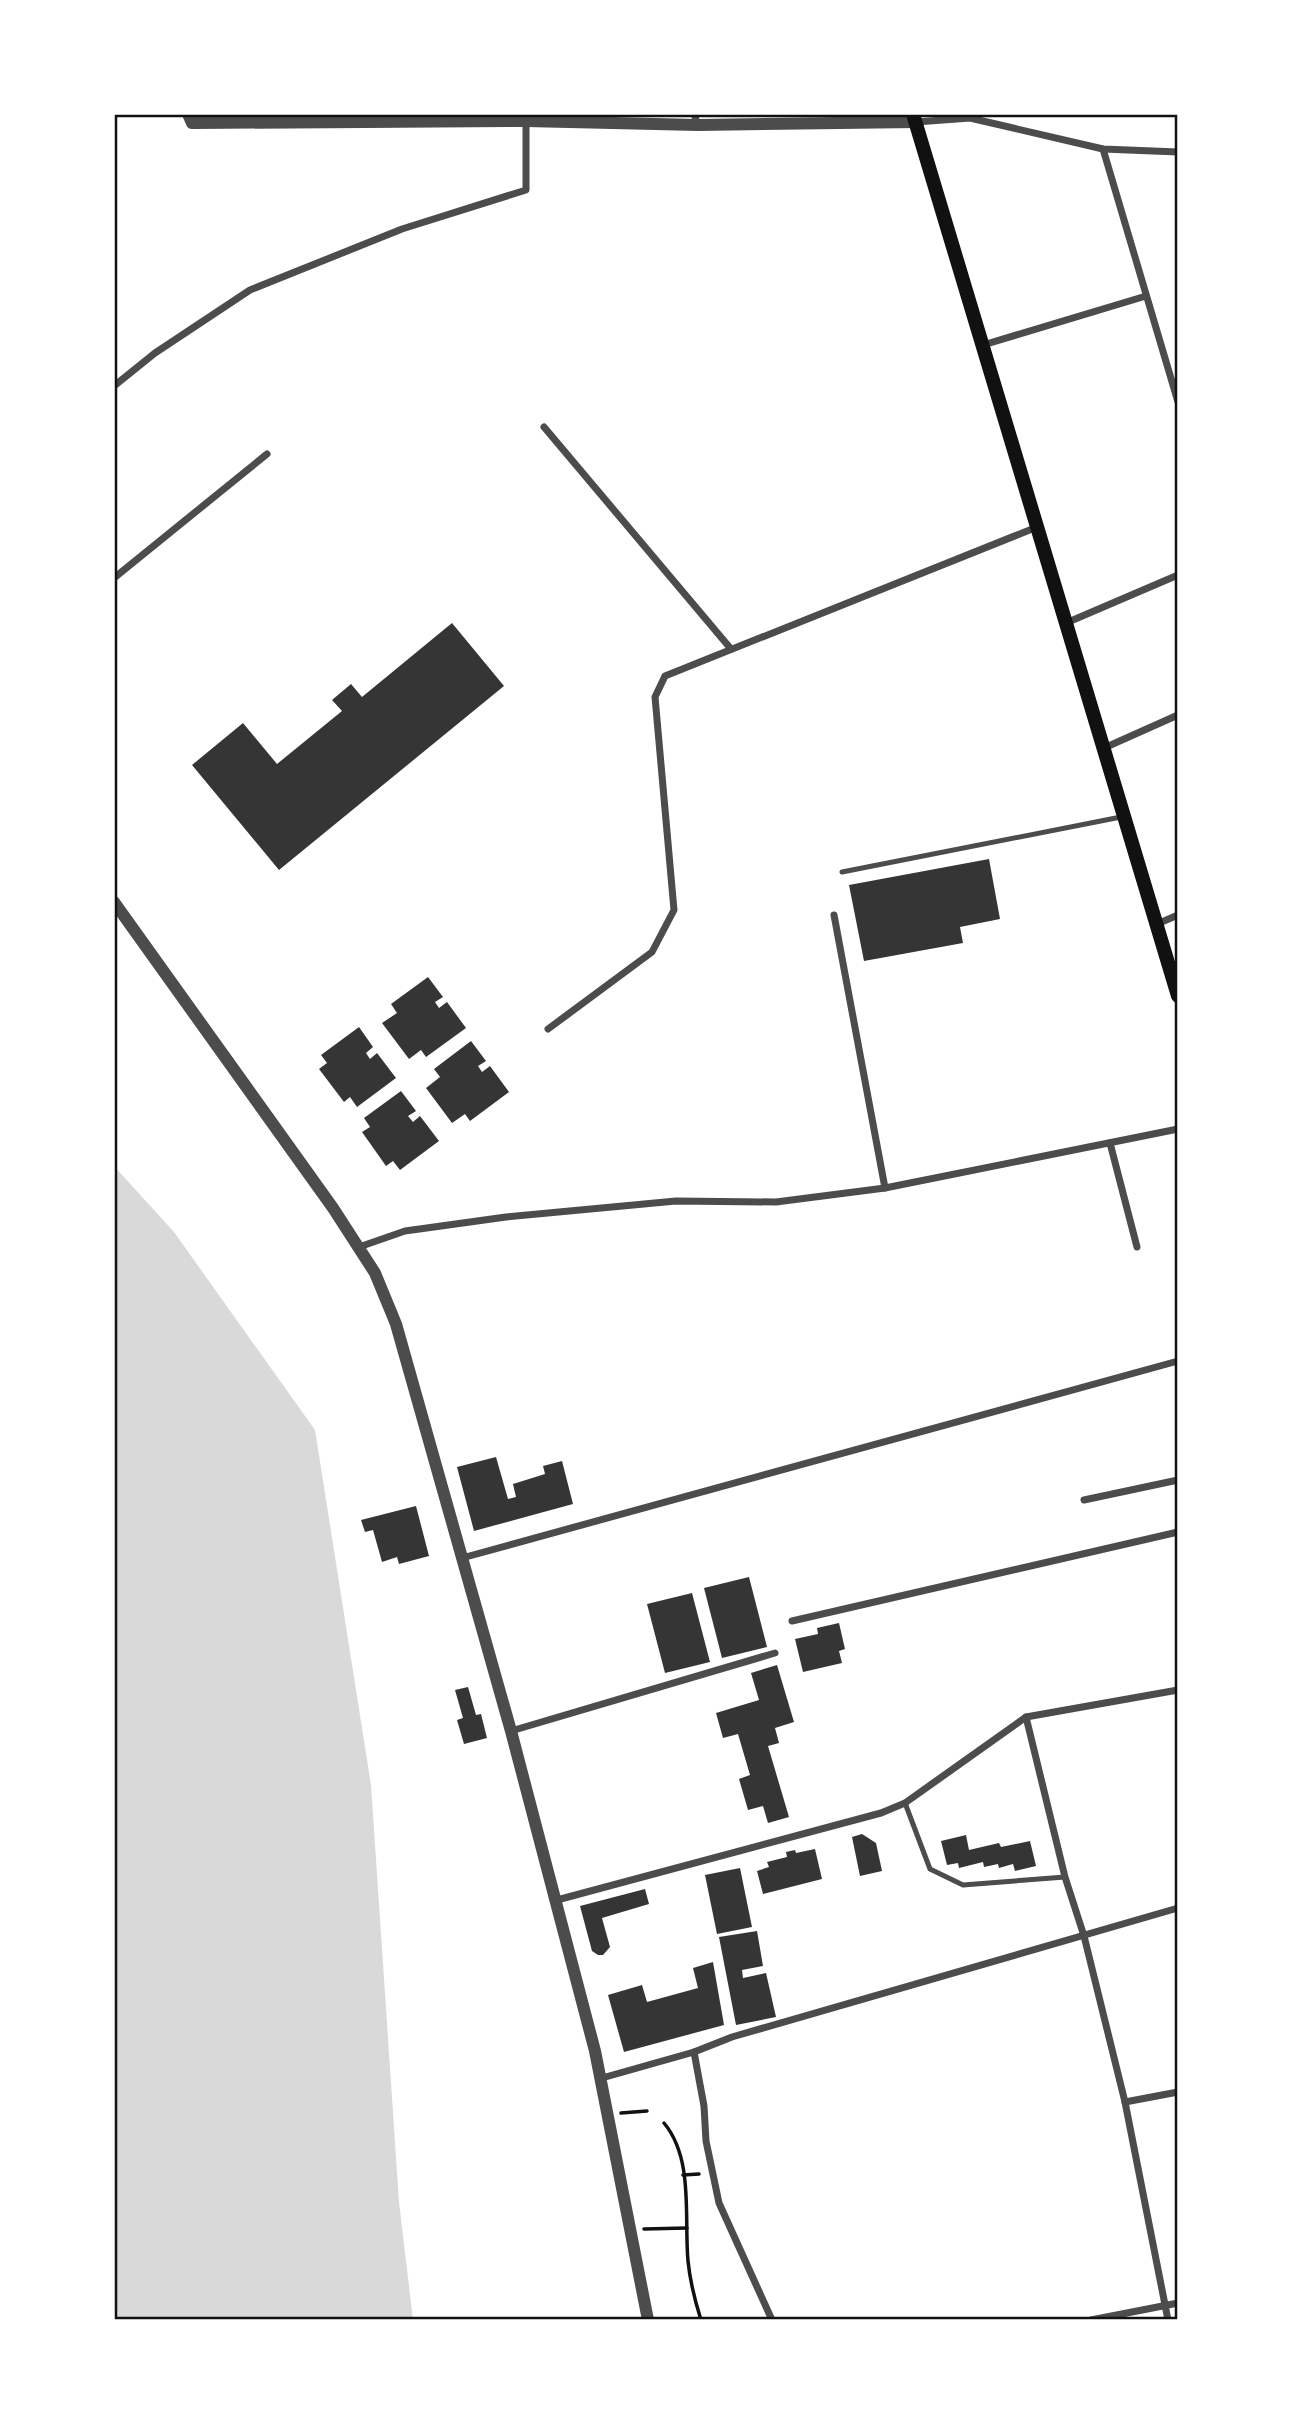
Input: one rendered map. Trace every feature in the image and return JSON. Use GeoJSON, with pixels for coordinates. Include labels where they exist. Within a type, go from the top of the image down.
{"type":"FeatureCollection","features":[{"type":"Feature","properties":{"kind":"main road"},"geometry":{"type":"LineString","coordinates":[[915,118],[1178,996]]}},
{"type":"Feature","properties":{"kind":"street"},"geometry":{"type":"LineString","coordinates":[[188,114],[192,122],[253,118],[491,118],[526,121],[970,118],[1103,149],[1178,152]]}},
{"type":"Feature","properties":{"kind":"street"},"geometry":{"type":"LineString","coordinates":[[114,386],[155,353],[250,290],[402,229],[526,190],[526,121]]}},
{"type":"Feature","properties":{"kind":"street"},"geometry":{"type":"LineString","coordinates":[[1103,149],[1178,402]]}},
{"type":"Feature","properties":{"kind":"street"},"geometry":{"type":"LineString","coordinates":[[983,345],[1146,296]]}},
{"type":"Feature","properties":{"kind":"street"},"geometry":{"type":"LineString","coordinates":[[544,427],[731,649]]}},
{"type":"Feature","properties":{"kind":"street"},"geometry":{"type":"LineString","coordinates":[[114,578],[267,454]]}},
{"type":"Feature","properties":{"kind":"street"},"geometry":{"type":"LineString","coordinates":[[548,1029],[653,952],[674,910],[655,697],[665,676],[1037,527]]}},
{"type":"Feature","properties":{"kind":"street"},"geometry":{"type":"LineString","coordinates":[[1066,623],[1178,575]]}},
{"type":"Feature","properties":{"kind":"street"},"geometry":{"type":"LineString","coordinates":[[1104,748],[1178,715]]}},
{"type":"Feature","properties":{"kind":"street"},"geometry":{"type":"LineString","coordinates":[[114,902],[273,1122],[359,1247],[375,1273],[396,1324],[557,1900],[602,2078],[648,2320]]}},
{"type":"Feature","properties":{"kind":"street"},"geometry":{"type":"LineString","coordinates":[[834,915],[885,1188]]}},
{"type":"Feature","properties":{"kind":"street"},"geometry":{"type":"LineString","coordinates":[[1157,923],[1178,915]]}},
{"type":"Feature","properties":{"kind":"street"},"geometry":{"type":"LineString","coordinates":[[359,1247],[405,1231],[506,1217],[676,1201],[776,1202],[885,1188],[1178,1129]]}},
{"type":"Feature","properties":{"kind":"street"},"geometry":{"type":"LineString","coordinates":[[1110,1143],[1137,1247]]}},
{"type":"Feature","properties":{"kind":"street"},"geometry":{"type":"LineString","coordinates":[[462,1558],[1178,1361]]}},
{"type":"Feature","properties":{"kind":"street"},"geometry":{"type":"LineString","coordinates":[[1084,1500],[1178,1480]]}},
{"type":"Feature","properties":{"kind":"street"},"geometry":{"type":"LineString","coordinates":[[792,1621],[1178,1532]]}},
{"type":"Feature","properties":{"kind":"street"},"geometry":{"type":"LineString","coordinates":[[511,1731],[775,1653]]}},
{"type":"Feature","properties":{"kind":"street"},"geometry":{"type":"LineString","coordinates":[[557,1900],[881,1813],[905,1802],[1026,1717],[1178,1690]]}},
{"type":"Feature","properties":{"kind":"street"},"geometry":{"type":"LineString","coordinates":[[1026,1717],[1125,2102],[1168,2320]]}},
{"type":"Feature","properties":{"kind":"street"},"geometry":{"type":"LineString","coordinates":[[602,2078],[694,2052],[732,2037],[1178,1908]]}},
{"type":"Feature","properties":{"kind":"street"},"geometry":{"type":"LineString","coordinates":[[694,2052],[705,2106],[706,2141],[719,2203],[772,2320]]}},
{"type":"Feature","properties":{"kind":"street"},"geometry":{"type":"LineString","coordinates":[[1125,2102],[1178,2092]]}},
{"type":"Feature","properties":{"kind":"street"},"geometry":{"type":"LineString","coordinates":[[1091,2320],[1178,2303]]}},
{"type":"Feature","properties":{"kind":"lane"},"geometry":{"type":"LineString","coordinates":[[842,872],[1125,817]]}},
{"type":"Feature","properties":{"kind":"lane"},"geometry":{"type":"LineString","coordinates":[[905,1802],[930,1869],[963,1885],[1065,1877]]}},
{"type":"Feature","properties":{"kind":"path"},"geometry":{"type":"LineString","coordinates":[[609,2114],[647,2111]]}},
{"type":"Feature","properties":{"kind":"path"},"geometry":{"type":"LineString","coordinates":[[664,2123],[673,2134],[682,2158],[688,2261],[694,2299],[701,2320]]}},
{"type":"Feature","properties":{"kind":"path"},"geometry":{"type":"LineString","coordinates":[[631,2230],[687,2228]]}},
{"type":"Feature","properties":{"kind":"shaded area"},"geometry":{"type":"Polygon","coordinates":[[[114,1166],[174,1232],[315,1430],[371,1785],[399,2202],[413,2320],[114,2320],[114,1166]]]}},
{"type":"Feature","properties":{"kind":"building"},"geometry":{"type":"Polygon","coordinates":[[[452,623],[504,686],[279,870],[192,765],[243,723],[277,764],[342,711],[332,700],[351,684],[362,697],[452,623]]]}},
{"type":"Feature","properties":{"kind":"building"},"geometry":{"type":"Polygon","coordinates":[[[989,859],[1000,919],[960,927],[963,943],[864,961],[849,885],[989,859]]]}},
{"type":"Feature","properties":{"kind":"building"},"geometry":{"type":"Polygon","coordinates":[[[428,977],[443,997],[435,1002],[439,1008],[447,1002],[466,1028],[426,1057],[421,1050],[409,1059],[382,1023],[397,1013],[391,1004],[428,977]]]}},
{"type":"Feature","properties":{"kind":"building"},"geometry":{"type":"Polygon","coordinates":[[[359,1027],[373,1047],[366,1053],[370,1059],[377,1053],[396,1078],[357,1107],[350,1097],[344,1102],[319,1069],[327,1063],[321,1055],[359,1027]]]}},
{"type":"Feature","properties":{"kind":"building"},"geometry":{"type":"Polygon","coordinates":[[[471,1041],[486,1061],[478,1066],[482,1072],[490,1066],[509,1092],[470,1121],[465,1114],[452,1123],[426,1088],[440,1077],[434,1069],[471,1041]]]}},
{"type":"Feature","properties":{"kind":"building"},"geometry":{"type":"Polygon","coordinates":[[[401,1091],[416,1111],[408,1116],[413,1122],[420,1116],[439,1141],[400,1170],[393,1161],[386,1166],[362,1132],[370,1127],[364,1118],[401,1091]]]}},
{"type":"Feature","properties":{"kind":"building"},"geometry":{"type":"Polygon","coordinates":[[[496,1457],[508,1499],[516,1497],[513,1484],[545,1474],[543,1466],[562,1461],[573,1504],[474,1531],[457,1467],[496,1457]]]}},
{"type":"Feature","properties":{"kind":"building"},"geometry":{"type":"Polygon","coordinates":[[[416,1506],[429,1556],[399,1564],[397,1557],[382,1562],[373,1530],[365,1532],[361,1520],[416,1506]]]}},
{"type":"Feature","properties":{"kind":"building"},"geometry":{"type":"Polygon","coordinates":[[[749,1577],[767,1647],[722,1658],[704,1588],[749,1577]]]}},
{"type":"Feature","properties":{"kind":"building"},"geometry":{"type":"Polygon","coordinates":[[[692,1593],[710,1662],[665,1673],[647,1604],[692,1593]]]}},
{"type":"Feature","properties":{"kind":"building"},"geometry":{"type":"Polygon","coordinates":[[[839,1623],[845,1649],[839,1651],[842,1663],[803,1672],[795,1639],[818,1634],[817,1628],[839,1623]]]}},
{"type":"Feature","properties":{"kind":"building"},"geometry":{"type":"Polygon","coordinates":[[[777,1665],[794,1722],[775,1728],[779,1743],[768,1746],[789,1817],[768,1823],[763,1806],[748,1810],[739,1779],[750,1775],[738,1734],[723,1738],[716,1713],[759,1700],[751,1673],[777,1665]]]}},
{"type":"Feature","properties":{"kind":"building"},"geometry":{"type":"Polygon","coordinates":[[[468,1687],[476,1715],[481,1714],[487,1738],[464,1744],[457,1720],[463,1718],[455,1690],[468,1687]]]}},
{"type":"Feature","properties":{"kind":"building"},"geometry":{"type":"Polygon","coordinates":[[[862,1834],[876,1843],[882,1871],[860,1876],[852,1837],[862,1834]]]}},
{"type":"Feature","properties":{"kind":"building"},"geometry":{"type":"Polygon","coordinates":[[[966,1835],[969,1850],[999,1843],[1001,1847],[1030,1841],[1036,1866],[1015,1871],[1013,1864],[999,1868],[998,1864],[984,1867],[983,1862],[959,1868],[958,1863],[947,1865],[941,1841],[966,1835]]]}},
{"type":"Feature","properties":{"kind":"building"},"geometry":{"type":"Polygon","coordinates":[[[815,1849],[822,1879],[763,1894],[757,1871],[769,1867],[767,1862],[787,1857],[786,1852],[815,1849]]]}},
{"type":"Feature","properties":{"kind":"building"},"geometry":{"type":"Polygon","coordinates":[[[740,1868],[752,1927],[717,1934],[705,1875],[740,1868]]]}},
{"type":"Feature","properties":{"kind":"building"},"geometry":{"type":"Polygon","coordinates":[[[645,1889],[649,1904],[602,1918],[610,1947],[603,1955],[592,1951],[580,1906],[645,1889]]]}},
{"type":"Feature","properties":{"kind":"building"},"geometry":{"type":"Polygon","coordinates":[[[757,1931],[763,1966],[742,1970],[743,1978],[766,1973],[776,2017],[736,2025],[719,1937],[757,1931]]]}},
{"type":"Feature","properties":{"kind":"building"},"geometry":{"type":"Polygon","coordinates":[[[713,1962],[724,2025],[624,2052],[608,1995],[642,1985],[647,2002],[698,1988],[693,1968],[713,1962]]]}}]}
